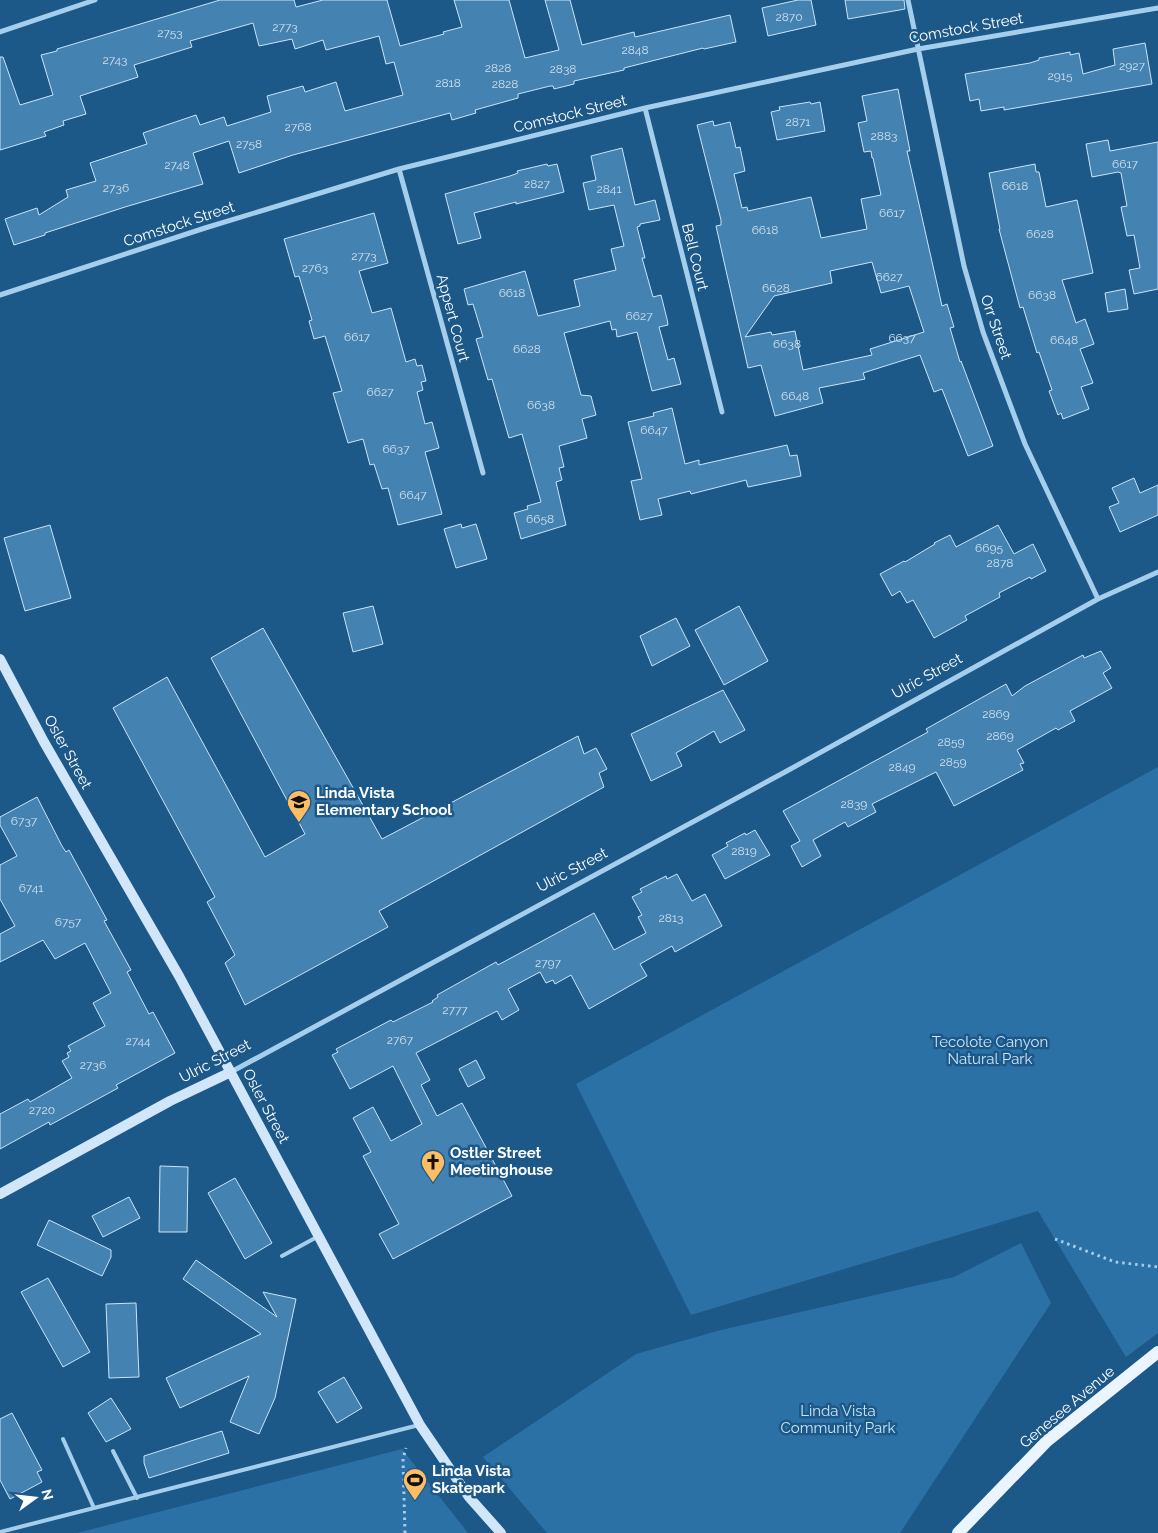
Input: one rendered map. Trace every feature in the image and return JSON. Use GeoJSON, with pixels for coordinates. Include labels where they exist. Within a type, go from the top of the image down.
{"type":"FeatureCollection","features":[{"type":"Feature","properties":{"kind":"main road","name":"Genesee Avenue"},"geometry":{"type":"LineString","coordinates":[[958,1533],[1047,1441],[1158,1352]]}},
{"type":"Feature","properties":{"kind":"street"},"geometry":{"type":"LineString","coordinates":[[0,32],[95,0]]}},
{"type":"Feature","properties":{"kind":"street","name":"Orr Street"},"geometry":{"type":"LineString","coordinates":[[908,0],[964,266],[983,332],[1026,444],[1098,598]]}},
{"type":"Feature","properties":{"kind":"street","name":"Comstock Street"},"geometry":{"type":"LineString","coordinates":[[0,295],[205,228],[399,169],[645,108],[918,49],[1158,8]]}},
{"type":"Feature","properties":{"kind":"street","name":"Bell Court"},"geometry":{"type":"LineString","coordinates":[[645,108],[722,412]]}},
{"type":"Feature","properties":{"kind":"street","name":"Appert Court"},"geometry":{"type":"LineString","coordinates":[[399,169],[483,473]]}},
{"type":"Feature","properties":{"kind":"street","name":"Ulric Street"},"geometry":{"type":"LineString","coordinates":[[0,1194],[170,1101],[231,1072],[785,772],[1098,598],[1158,572]]}},
{"type":"Feature","properties":{"kind":"street","name":"Osler Street"},"geometry":{"type":"LineString","coordinates":[[0,659],[44,742],[179,976],[420,1425],[469,1497],[501,1533]]}},
{"type":"Feature","properties":{"kind":"lane"},"geometry":{"type":"LineString","coordinates":[[282,1256],[319,1236]]}},
{"type":"Feature","properties":{"kind":"lane"},"geometry":{"type":"LineString","coordinates":[[0,1532],[420,1425]]}},
{"type":"Feature","properties":{"kind":"lane"},"geometry":{"type":"LineString","coordinates":[[63,1439],[94,1508]]}},
{"type":"Feature","properties":{"kind":"lane"},"geometry":{"type":"LineString","coordinates":[[112,1451],[137,1498]]}},
{"type":"Feature","properties":{"kind":"path"},"geometry":{"type":"LineString","coordinates":[[1055,1239],[1115,1262],[1158,1267]]}},
{"type":"Feature","properties":{"kind":"path"},"geometry":{"type":"LineString","coordinates":[[405,1533],[403,1459],[406,1448]]}},
{"type":"Feature","properties":{"kind":"green space","name":"Tecolote Canyon Natural Park"},"geometry":{"type":"Polygon","coordinates":[[[1158,767],[1158,1333],[1126,1357],[1038,1211],[691,1315],[576,1084],[1158,767]]]}},
{"type":"Feature","properties":{"kind":"green space","name":"Linda Vista Community Park"},"geometry":{"type":"Polygon","coordinates":[[[1021,1243],[1051,1303],[900,1533],[547,1533],[483,1457],[636,1354],[721,1330],[954,1277],[1021,1243]]]}},
{"type":"Feature","properties":{"kind":"green space"},"geometry":{"type":"Polygon","coordinates":[[[402,1449],[468,1533],[77,1533],[402,1449]]]}},
{"type":"Feature","properties":{"kind":"building"},"geometry":{"type":"Polygon","coordinates":[[[220,0],[294,0],[296,7],[323,0],[387,0],[400,46],[462,27],[454,0],[509,0],[525,58],[559,50],[545,0],[570,0],[582,45],[634,32],[635,37],[730,15],[736,42],[703,48],[624,68],[624,70],[574,81],[574,84],[554,89],[553,86],[550,86],[518,94],[518,98],[475,110],[476,113],[452,120],[450,113],[293,155],[239,173],[229,141],[193,153],[203,184],[125,207],[14,245],[5,219],[37,208],[39,215],[68,197],[66,190],[96,181],[90,163],[147,144],[143,133],[196,115],[200,125],[224,117],[227,126],[271,112],[267,96],[303,86],[305,92],[336,82],[345,111],[403,95],[394,62],[386,64],[379,36],[326,50],[323,40],[295,49],[292,39],[259,46],[253,23],[190,41],[192,47],[134,65],[138,77],[80,96],[86,114],[63,121],[64,125],[44,132],[46,136],[0,150],[0,57],[3,57],[20,105],[53,95],[41,55],[220,0]]]}},
{"type":"Feature","properties":{"kind":"building"},"geometry":{"type":"Polygon","coordinates":[[[798,0],[811,0],[816,25],[768,36],[762,8],[798,0]]]}},
{"type":"Feature","properties":{"kind":"building"},"geometry":{"type":"Polygon","coordinates":[[[845,0],[904,0],[905,9],[848,19],[845,0]]]}},
{"type":"Feature","properties":{"kind":"building"},"geometry":{"type":"Polygon","coordinates":[[[1145,43],[1152,84],[1004,110],[1004,107],[981,111],[979,99],[970,101],[965,74],[1030,63],[1039,60],[1039,58],[1070,52],[1070,55],[1079,53],[1083,74],[1115,65],[1113,49],[1145,43]]]}},
{"type":"Feature","properties":{"kind":"building"},"geometry":{"type":"Polygon","coordinates":[[[898,89],[910,151],[907,151],[942,306],[947,304],[954,327],[950,328],[960,362],[993,446],[968,456],[942,389],[934,392],[920,355],[863,373],[865,379],[819,388],[823,403],[775,416],[761,365],[748,368],[716,226],[721,225],[721,220],[697,125],[713,121],[714,126],[730,122],[736,148],[740,147],[745,171],[734,174],[742,208],[747,207],[748,211],[811,197],[821,238],[867,229],[861,199],[881,195],[871,151],[864,152],[858,123],[867,121],[862,96],[898,89]],[[872,262],[830,271],[832,283],[774,296],[745,337],[771,332],[772,335],[795,331],[803,370],[872,355],[870,349],[924,332],[909,286],[881,293],[872,262]]]}},
{"type":"Feature","properties":{"kind":"building"},"geometry":{"type":"Polygon","coordinates":[[[810,102],[811,104],[820,102],[825,131],[777,140],[771,112],[780,110],[779,107],[810,102]]]}},
{"type":"Feature","properties":{"kind":"building"},"geometry":{"type":"Polygon","coordinates":[[[1108,140],[1110,151],[1158,142],[1158,289],[1134,294],[1129,270],[1140,268],[1134,235],[1127,236],[1121,207],[1127,206],[1121,173],[1092,177],[1086,144],[1108,140]]]}},
{"type":"Feature","properties":{"kind":"building"},"geometry":{"type":"Polygon","coordinates":[[[622,148],[635,205],[655,200],[660,220],[640,224],[637,227],[645,258],[642,258],[653,297],[661,295],[667,319],[668,325],[659,327],[668,360],[674,358],[681,384],[652,391],[637,332],[617,337],[616,329],[612,330],[610,321],[564,333],[581,395],[591,396],[596,415],[582,419],[587,438],[559,446],[564,467],[559,468],[562,480],[556,482],[566,525],[521,539],[514,513],[528,509],[527,506],[541,502],[522,434],[509,438],[492,379],[488,380],[476,339],[483,337],[473,304],[468,305],[464,289],[525,271],[538,316],[580,306],[574,280],[616,270],[611,249],[624,246],[614,205],[589,210],[583,183],[596,180],[591,156],[622,148]]]}},
{"type":"Feature","properties":{"kind":"building"},"geometry":{"type":"Polygon","coordinates":[[[547,164],[548,166],[557,164],[564,192],[474,213],[481,238],[458,244],[445,194],[510,176],[518,173],[517,171],[547,164]]]}},
{"type":"Feature","properties":{"kind":"building"},"geometry":{"type":"Polygon","coordinates":[[[1035,164],[1036,172],[1039,172],[1046,207],[1077,200],[1093,273],[1062,280],[1076,323],[1085,319],[1094,344],[1080,349],[1093,383],[1081,387],[1089,409],[1063,419],[1061,413],[1058,415],[1049,391],[1052,390],[1039,352],[1037,353],[1023,307],[1020,308],[999,229],[989,173],[1035,164]]]}},
{"type":"Feature","properties":{"kind":"building"},"geometry":{"type":"Polygon","coordinates":[[[374,213],[388,263],[359,271],[372,313],[391,308],[406,362],[415,359],[417,366],[422,365],[426,381],[421,382],[423,390],[417,392],[425,424],[432,422],[439,448],[425,452],[442,514],[398,525],[388,488],[382,489],[374,464],[370,465],[363,439],[348,443],[333,393],[342,391],[325,336],[314,339],[309,321],[312,320],[299,276],[295,277],[284,239],[374,213]]]}},
{"type":"Feature","properties":{"kind":"building"},"geometry":{"type":"Polygon","coordinates":[[[1125,289],[1128,309],[1108,312],[1105,293],[1125,289]]]}},
{"type":"Feature","properties":{"kind":"building"},"geometry":{"type":"Polygon","coordinates":[[[672,408],[685,464],[699,460],[699,465],[787,445],[790,456],[797,455],[801,476],[748,487],[746,480],[691,494],[690,491],[658,499],[662,515],[640,520],[631,481],[642,479],[628,422],[654,416],[653,413],[672,408]]]}},
{"type":"Feature","properties":{"kind":"building"},"geometry":{"type":"Polygon","coordinates":[[[1134,478],[1140,493],[1158,485],[1158,515],[1120,532],[1109,507],[1119,503],[1112,488],[1134,478]]]}},
{"type":"Feature","properties":{"kind":"building"},"geometry":{"type":"Polygon","coordinates":[[[461,524],[462,528],[476,524],[487,559],[456,568],[444,529],[461,524]]]}},
{"type":"Feature","properties":{"kind":"building"},"geometry":{"type":"Polygon","coordinates":[[[50,525],[71,598],[25,611],[4,538],[50,525]]]}},
{"type":"Feature","properties":{"kind":"building"},"geometry":{"type":"Polygon","coordinates":[[[998,525],[1014,554],[1033,544],[1046,571],[999,593],[1000,597],[965,616],[967,620],[934,638],[913,600],[907,603],[900,591],[892,596],[880,574],[905,562],[950,535],[956,547],[998,525]]]}},
{"type":"Feature","properties":{"kind":"building"},"geometry":{"type":"Polygon","coordinates":[[[373,606],[383,644],[353,652],[343,613],[373,606]]]}},
{"type":"Feature","properties":{"kind":"building"},"geometry":{"type":"Polygon","coordinates":[[[739,606],[768,661],[724,685],[695,630],[739,606]]]}},
{"type":"Feature","properties":{"kind":"building"},"geometry":{"type":"Polygon","coordinates":[[[676,618],[690,646],[652,666],[640,636],[676,618]]]}},
{"type":"Feature","properties":{"kind":"building"},"geometry":{"type":"Polygon","coordinates":[[[263,628],[382,839],[578,736],[584,754],[596,748],[607,769],[599,773],[604,787],[379,911],[388,927],[245,1005],[225,963],[235,955],[207,902],[215,897],[113,708],[167,677],[265,857],[305,834],[211,658],[263,628]]]}},
{"type":"Feature","properties":{"kind":"building"},"geometry":{"type":"Polygon","coordinates":[[[1101,651],[1111,668],[1103,673],[1112,688],[1070,711],[1075,721],[1058,730],[1056,728],[1017,750],[1024,763],[1020,764],[1023,770],[954,806],[936,772],[872,804],[876,812],[848,827],[845,822],[813,840],[821,856],[802,867],[791,846],[800,841],[783,811],[928,732],[926,729],[1006,684],[1012,696],[1025,686],[1083,655],[1084,658],[1101,651]]]}},
{"type":"Feature","properties":{"kind":"building"},"geometry":{"type":"Polygon","coordinates":[[[723,690],[745,730],[720,743],[714,731],[676,753],[682,766],[651,781],[631,734],[723,690]]]}},
{"type":"Feature","properties":{"kind":"building"},"geometry":{"type":"Polygon","coordinates":[[[37,797],[62,846],[66,852],[69,850],[107,920],[104,921],[131,970],[127,972],[149,1014],[153,1012],[175,1053],[116,1085],[118,1088],[50,1125],[49,1122],[0,1149],[0,1114],[28,1099],[30,1102],[72,1078],[62,1061],[69,1057],[67,1053],[71,1051],[68,1046],[105,1026],[93,1003],[111,993],[85,943],[55,959],[43,940],[0,962],[0,934],[15,926],[0,899],[0,865],[17,856],[0,825],[0,817],[37,797]]]}},
{"type":"Feature","properties":{"kind":"building"},"geometry":{"type":"Polygon","coordinates":[[[755,830],[770,855],[725,879],[712,855],[728,846],[726,843],[755,830]]]}},
{"type":"Feature","properties":{"kind":"building"},"geometry":{"type":"Polygon","coordinates":[[[677,874],[692,901],[705,894],[722,926],[675,952],[672,946],[640,964],[647,976],[589,1009],[571,975],[555,984],[553,980],[546,983],[540,972],[508,989],[519,1010],[502,1020],[497,1011],[416,1053],[430,1080],[421,1085],[437,1116],[462,1103],[512,1196],[393,1259],[379,1234],[399,1224],[363,1156],[371,1152],[353,1118],[373,1107],[391,1141],[422,1124],[393,1066],[350,1089],[332,1055],[338,1052],[336,1049],[391,1020],[393,1022],[433,1002],[438,997],[437,995],[496,962],[498,965],[594,913],[614,950],[646,933],[638,917],[642,915],[632,897],[642,892],[640,889],[666,876],[667,879],[677,874]]]}},
{"type":"Feature","properties":{"kind":"building"},"geometry":{"type":"Polygon","coordinates":[[[476,1060],[485,1078],[468,1087],[459,1069],[476,1060]]]}},
{"type":"Feature","properties":{"kind":"building"},"geometry":{"type":"Polygon","coordinates":[[[160,1166],[188,1167],[187,1232],[159,1232],[160,1166]]]}},
{"type":"Feature","properties":{"kind":"building"},"geometry":{"type":"Polygon","coordinates":[[[235,1178],[272,1243],[245,1259],[208,1193],[235,1178]]]}},
{"type":"Feature","properties":{"kind":"building"},"geometry":{"type":"Polygon","coordinates":[[[129,1197],[140,1218],[103,1237],[92,1216],[129,1197]]]}},
{"type":"Feature","properties":{"kind":"building"},"geometry":{"type":"Polygon","coordinates":[[[49,1220],[111,1250],[111,1257],[102,1276],[37,1245],[49,1220]]]}},
{"type":"Feature","properties":{"kind":"building"},"geometry":{"type":"Polygon","coordinates":[[[196,1260],[277,1317],[263,1292],[296,1299],[275,1398],[259,1434],[230,1422],[249,1376],[180,1408],[166,1378],[261,1334],[183,1279],[196,1260]]]}},
{"type":"Feature","properties":{"kind":"building"},"geometry":{"type":"Polygon","coordinates":[[[48,1278],[90,1352],[63,1367],[21,1292],[48,1278]]]}},
{"type":"Feature","properties":{"kind":"building"},"geometry":{"type":"Polygon","coordinates":[[[136,1303],[139,1377],[109,1378],[106,1304],[136,1303]]]}},
{"type":"Feature","properties":{"kind":"building"},"geometry":{"type":"Polygon","coordinates":[[[344,1377],[362,1408],[337,1423],[318,1392],[344,1377]]]}},
{"type":"Feature","properties":{"kind":"building"},"geometry":{"type":"Polygon","coordinates":[[[111,1398],[131,1429],[106,1442],[88,1413],[111,1398]]]}},
{"type":"Feature","properties":{"kind":"building"},"geometry":{"type":"Polygon","coordinates":[[[12,1413],[42,1470],[37,1472],[42,1482],[10,1499],[0,1480],[0,1419],[12,1413]]]}},
{"type":"Feature","properties":{"kind":"building"},"geometry":{"type":"Polygon","coordinates":[[[222,1431],[229,1453],[149,1478],[144,1463],[144,1456],[222,1431]]]}},
{"type":"Feature","properties":{"kind":"place","name":"Linda Vista Elementary School"},"geometry":{"type":"Point","coordinates":[299,823]}},
{"type":"Feature","properties":{"kind":"place","name":"Ostler Street Meetinghouse"},"geometry":{"type":"Point","coordinates":[433,1183]}},
{"type":"Feature","properties":{"kind":"place","name":"Linda Vista Skatepark"},"geometry":{"type":"Point","coordinates":[415,1501]}}]}
